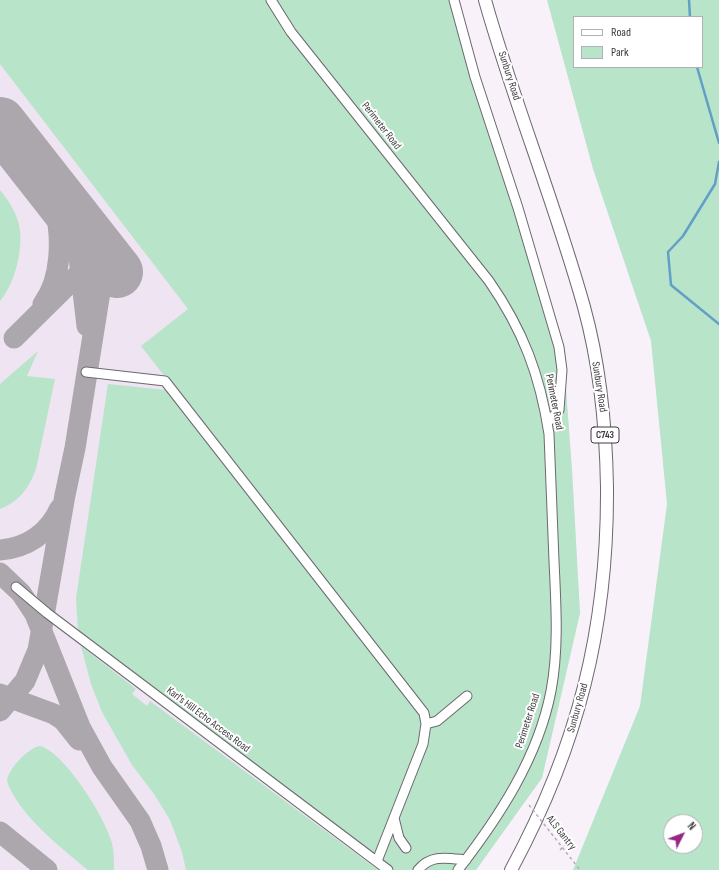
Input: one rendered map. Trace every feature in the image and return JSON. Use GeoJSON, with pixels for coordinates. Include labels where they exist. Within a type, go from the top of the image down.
{"type":"FeatureCollection","features":[{"type":"Feature","properties":{"kind":"main road","name":"Sunbury Road"},"geometry":{"type":"LineString","coordinates":[[485,0],[584,308],[598,382],[604,423],[607,463],[607,518],[604,575],[599,616],[589,667],[563,757],[547,797],[511,870]]}},
{"type":"Feature","properties":{"kind":"main road","name":"Sunbury Road"},"geometry":{"type":"LineString","coordinates":[[491,0],[586,287],[604,368],[614,462],[613,548],[607,609],[597,665],[588,703],[557,791],[519,870]]}},
{"type":"Feature","properties":{"kind":"lane","name":"Perimeter Road"},"geometry":{"type":"LineString","coordinates":[[271,0],[291,32],[489,281],[503,301],[514,320],[533,363],[540,386],[547,423],[557,637],[551,692],[529,759],[495,820],[458,870]]}},
{"type":"Feature","properties":{"kind":"lane"},"geometry":{"type":"LineString","coordinates":[[454,0],[475,76],[518,208],[560,347],[562,370],[559,410],[547,423]]}},
{"type":"Feature","properties":{"kind":"lane"},"geometry":{"type":"LineString","coordinates":[[86,372],[165,381],[424,713],[426,724],[423,744],[377,862]]}},
{"type":"Feature","properties":{"kind":"lane","name":"Karl's Hill Echo Access Road"},"geometry":{"type":"LineString","coordinates":[[16,587],[60,622],[388,870]]}},
{"type":"Feature","properties":{"kind":"lane"},"geometry":{"type":"LineString","coordinates":[[426,724],[437,721],[467,696]]}},
{"type":"Feature","properties":{"kind":"lane"},"geometry":{"type":"LineString","coordinates":[[394,817],[399,838],[406,848]]}},
{"type":"Feature","properties":{"kind":"lane"},"geometry":{"type":"LineString","coordinates":[[418,870],[424,863],[433,859],[443,858],[466,860]]}},
{"type":"Feature","properties":{"kind":"path","name":"ALS Gantry"},"geometry":{"type":"LineString","coordinates":[[529,805],[580,870]]}},
{"type":"Feature","properties":{"kind":"path"},"geometry":{"type":"LineString","coordinates":[[560,850],[565,845]]}},
{"type":"Feature","properties":{"kind":"shaded area"},"geometry":{"type":"Polygon","coordinates":[[[0,0],[457,0],[563,349],[572,470],[580,613],[542,778],[476,870],[0,870],[0,0]]]}},
{"type":"Feature","properties":{"kind":"green space"},"geometry":{"type":"Polygon","coordinates":[[[0,0],[457,0],[563,349],[572,470],[580,613],[542,778],[476,870],[393,870],[78,632],[76,598],[108,384],[176,391],[141,346],[188,309],[0,64],[0,0]]]}},
{"type":"Feature","properties":{"kind":"green space"},"geometry":{"type":"Polygon","coordinates":[[[547,0],[719,0],[719,870],[573,870],[640,706],[667,504],[651,341],[593,169],[547,0]]]}},
{"type":"Feature","properties":{"kind":"green space"},"geometry":{"type":"Polygon","coordinates":[[[0,190],[16,215],[19,225],[20,244],[14,275],[10,285],[0,301],[0,190]]]}},
{"type":"Feature","properties":{"kind":"green space"},"geometry":{"type":"Polygon","coordinates":[[[38,351],[27,376],[55,379],[36,469],[27,488],[22,494],[13,502],[0,509],[0,384],[38,351]]]}},
{"type":"Feature","properties":{"kind":"green space"},"geometry":{"type":"Polygon","coordinates":[[[81,646],[136,689],[132,694],[147,706],[150,701],[378,870],[186,870],[182,852],[170,820],[154,794],[132,765],[102,712],[91,684],[81,646]]]}},
{"type":"Feature","properties":{"kind":"green space"},"geometry":{"type":"Polygon","coordinates":[[[40,746],[50,751],[60,760],[82,786],[92,801],[107,829],[111,840],[114,870],[88,870],[66,852],[30,818],[12,793],[7,781],[11,770],[30,750],[40,746]]]}},
{"type":"Feature","properties":{"kind":"waterway"},"geometry":{"type":"LineString","coordinates":[[689,0],[690,16]]}},
{"type":"Feature","properties":{"kind":"waterway"},"geometry":{"type":"LineString","coordinates":[[697,68],[719,143]]}},
{"type":"Feature","properties":{"kind":"waterway"},"geometry":{"type":"LineString","coordinates":[[719,162],[715,184],[683,236],[668,252],[671,285],[719,324]]}},
{"type":"Feature","properties":{"kind":"taxiway"},"geometry":{"type":"LineString","coordinates":[[41,176],[55,208],[59,232],[59,258],[57,270],[54,283],[43,304]]}},
{"type":"Feature","properties":{"kind":"taxiway"},"geometry":{"type":"LineString","coordinates":[[64,206],[77,240],[87,326]]}},
{"type":"Feature","properties":{"kind":"taxiway"},"geometry":{"type":"LineString","coordinates":[[0,711],[25,681],[38,650],[65,495],[75,448],[104,267],[101,252],[14,338]]}},
{"type":"Feature","properties":{"kind":"taxiway"},"geometry":{"type":"LineString","coordinates":[[0,550],[10,549],[36,538],[50,525],[60,508]]}},
{"type":"Feature","properties":{"kind":"taxiway"},"geometry":{"type":"LineString","coordinates":[[0,573],[21,593],[35,614],[80,727],[102,767],[140,821],[151,846],[158,870]]}},
{"type":"Feature","properties":{"kind":"taxiway"},"geometry":{"type":"LineString","coordinates":[[0,694],[54,714],[63,720],[79,740]]}},
{"type":"Feature","properties":{"kind":"taxiway"},"geometry":{"type":"LineString","coordinates":[[0,832],[47,870]]}},
{"type":"Feature","properties":{"kind":"runway"},"geometry":{"type":"LineString","coordinates":[[0,123],[117,272]]}}]}
